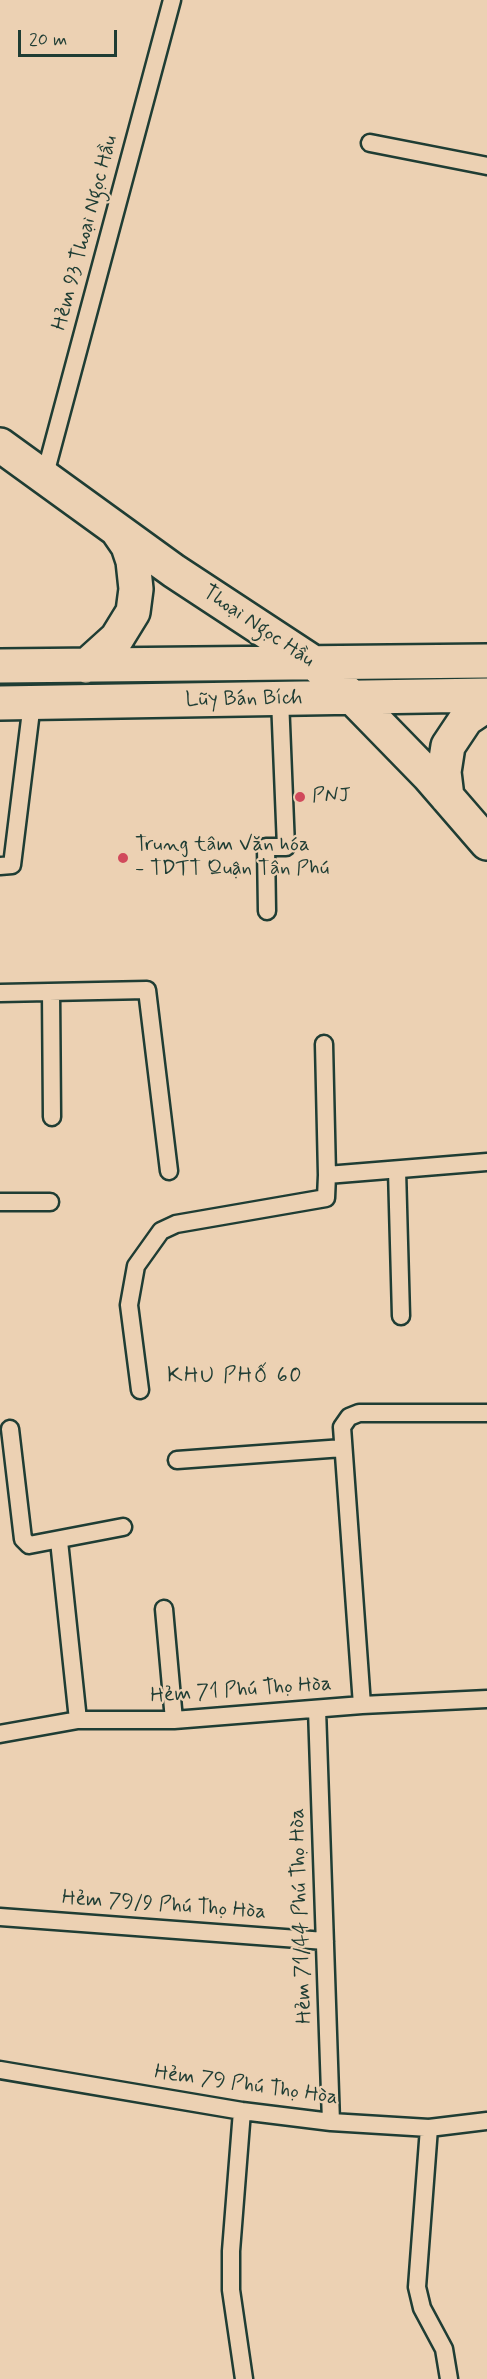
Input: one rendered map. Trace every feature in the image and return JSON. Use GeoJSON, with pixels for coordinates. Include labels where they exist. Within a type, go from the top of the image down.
{"type":"FeatureCollection","features":[{"type":"Feature","properties":{"kind":"main road","name":"Thoại Ngọc Hầu"},"geometry":{"type":"LineString","coordinates":[[0,445],[117,530],[314,663],[353,698],[447,797],[487,843]]}},
{"type":"Feature","properties":{"kind":"main road"},"geometry":{"type":"LineString","coordinates":[[86,666],[117,638],[133,612],[136,590],[133,561],[128,546],[117,530]]}},
{"type":"Feature","properties":{"kind":"main road","name":"Lũy Bán Bích"},"geometry":{"type":"LineString","coordinates":[[0,666],[487,661]]}},
{"type":"Feature","properties":{"kind":"main road","name":"Lũy Bán Bích"},"geometry":{"type":"LineString","coordinates":[[0,703],[487,695]]}},
{"type":"Feature","properties":{"kind":"main road"},"geometry":{"type":"LineString","coordinates":[[447,797],[444,772],[448,746],[466,719],[487,705]]}},
{"type":"Feature","properties":{"kind":"lane","name":"Hẻm 93 Thoại Ngọc Hầu"},"geometry":{"type":"LineString","coordinates":[[44,478],[172,0]]}},
{"type":"Feature","properties":{"kind":"lane"},"geometry":{"type":"LineString","coordinates":[[370,143],[487,166]]}},
{"type":"Feature","properties":{"kind":"lane"},"geometry":{"type":"LineString","coordinates":[[267,911],[266,847],[286,847],[280,699]]}},
{"type":"Feature","properties":{"kind":"lane"},"geometry":{"type":"LineString","coordinates":[[0,866],[12,866],[32,703]]}},
{"type":"Feature","properties":{"kind":"lane"},"geometry":{"type":"LineString","coordinates":[[0,993],[147,990],[170,1171]]}},
{"type":"Feature","properties":{"kind":"lane"},"geometry":{"type":"LineString","coordinates":[[51,992],[52,1117]]}},
{"type":"Feature","properties":{"kind":"lane"},"geometry":{"type":"LineString","coordinates":[[140,1390],[129,1305],[136,1266],[161,1231],[176,1224],[326,1198],[324,1044]]}},
{"type":"Feature","properties":{"kind":"lane"},"geometry":{"type":"LineString","coordinates":[[327,1175],[487,1162]]}},
{"type":"Feature","properties":{"kind":"lane"},"geometry":{"type":"LineString","coordinates":[[398,1170],[401,1316]]}},
{"type":"Feature","properties":{"kind":"lane"},"geometry":{"type":"LineString","coordinates":[[0,1203],[50,1202]]}},
{"type":"Feature","properties":{"kind":"lane"},"geometry":{"type":"LineString","coordinates":[[362,1705],[342,1427],[349,1417],[359,1413],[487,1413]]}},
{"type":"Feature","properties":{"kind":"lane"},"geometry":{"type":"LineString","coordinates":[[10,1429],[23,1539],[29,1545],[123,1527]]}},
{"type":"Feature","properties":{"kind":"lane"},"geometry":{"type":"LineString","coordinates":[[177,1460],[343,1448]]}},
{"type":"Feature","properties":{"kind":"lane"},"geometry":{"type":"LineString","coordinates":[[59,1541],[78,1720]]}},
{"type":"Feature","properties":{"kind":"lane"},"geometry":{"type":"LineString","coordinates":[[164,1609],[174,1720]]}},
{"type":"Feature","properties":{"kind":"lane","name":"Hẻm 71 Phú Thọ Hòa"},"geometry":{"type":"LineString","coordinates":[[0,1734],[78,1720],[174,1720],[362,1705],[487,1699]]}},
{"type":"Feature","properties":{"kind":"lane","name":"Hẻm 71/44 Phú Thọ Hòa"},"geometry":{"type":"LineString","coordinates":[[317,1709],[331,2122]]}},
{"type":"Feature","properties":{"kind":"lane","name":"Hẻm 79/9 Phú Thọ Hòa"},"geometry":{"type":"LineString","coordinates":[[0,1917],[325,1941]]}},
{"type":"Feature","properties":{"kind":"lane","name":"Hẻm 79 Phú Thọ Hòa"},"geometry":{"type":"LineString","coordinates":[[0,2070],[242,2111],[331,2122],[429,2128],[487,2121]]}},
{"type":"Feature","properties":{"kind":"lane"},"geometry":{"type":"LineString","coordinates":[[242,2111],[231,2251],[231,2290],[244,2379]]}},
{"type":"Feature","properties":{"kind":"lane"},"geometry":{"type":"LineString","coordinates":[[429,2128],[417,2287],[422,2308],[444,2349],[449,2379]]}},
{"type":"Feature","properties":{"kind":"place","name":"PNJ"},"geometry":{"type":"Point","coordinates":[300,797]}},
{"type":"Feature","properties":{"kind":"place","name":"Trung tâm Văn hóa - TDTT Quận Tân Phú"},"geometry":{"type":"Point","coordinates":[123,858]}},
{"type":"Feature","properties":{"kind":"district","name":"KHU PHỐ 60"},"geometry":{"type":"Point","coordinates":[235,1377]}}]}
